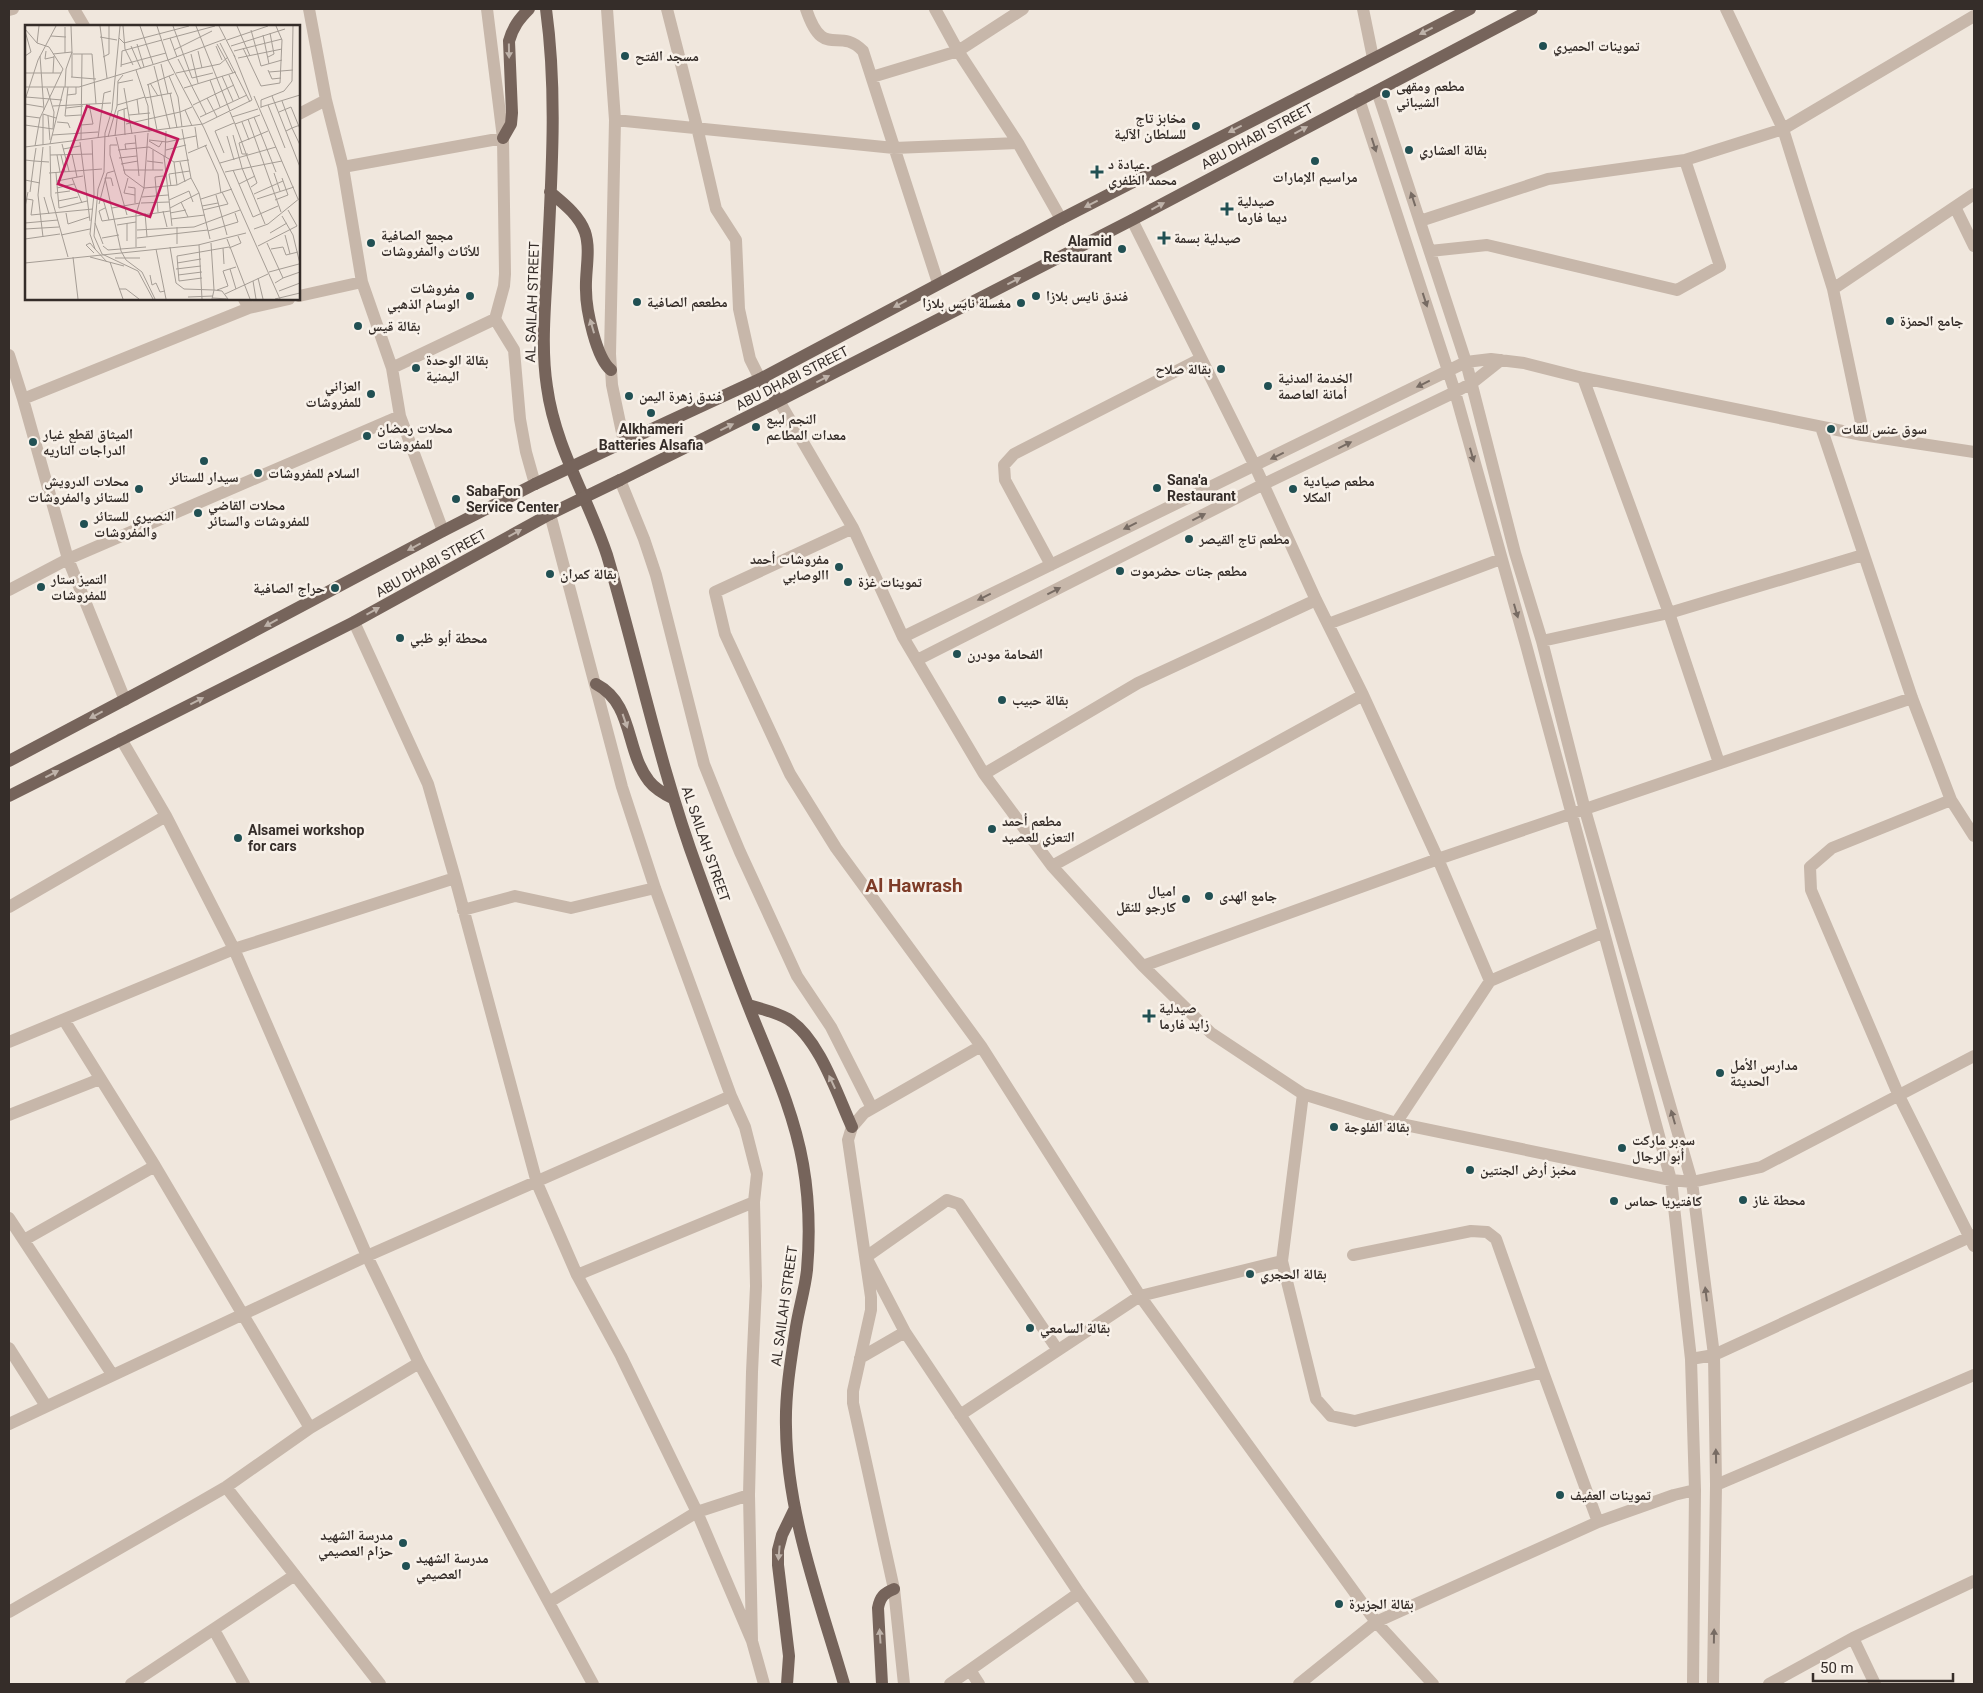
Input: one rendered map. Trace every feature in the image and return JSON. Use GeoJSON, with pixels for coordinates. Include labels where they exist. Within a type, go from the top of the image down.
{"type":"FeatureCollection","features":[{"type":"Feature","properties":{"kind":"main road"},"geometry":{"type":"LineString","coordinates":[[503,138],[511,124],[512,113],[509,41],[515,25],[529,9]]}},
{"type":"Feature","properties":{"kind":"main road","name":"AL SAILAH STREET"},"geometry":{"type":"LineString","coordinates":[[546,9],[551,44],[554,110],[543,346],[547,388],[554,422],[566,457],[598,526],[608,554],[674,799],[697,870],[791,1112],[798,1140],[807,1194],[807,1273],[796,1328],[786,1426],[795,1508],[844,1684]]}},
{"type":"Feature","properties":{"kind":"main road","name":"ABU DHABI STREET"},"geometry":{"type":"LineString","coordinates":[[9,762],[443,531],[535,484],[760,379],[938,283],[1470,9]]}},
{"type":"Feature","properties":{"kind":"main road","name":"ABU DHABI STREET"},"geometry":{"type":"LineString","coordinates":[[9,796],[354,622],[550,514],[779,401],[1132,220],[1532,9]]}},
{"type":"Feature","properties":{"kind":"main road"},"geometry":{"type":"LineString","coordinates":[[550,192],[575,216],[585,232],[587,245],[587,305],[602,360],[611,370]]}},
{"type":"Feature","properties":{"kind":"main road"},"geometry":{"type":"LineString","coordinates":[[760,379],[779,401]]}},
{"type":"Feature","properties":{"kind":"main road"},"geometry":{"type":"LineString","coordinates":[[596,684],[605,689],[619,704],[641,768],[649,781],[660,792],[674,799]]}},
{"type":"Feature","properties":{"kind":"main road"},"geometry":{"type":"LineString","coordinates":[[748,1005],[778,1014],[790,1020],[810,1039],[852,1127]]}},
{"type":"Feature","properties":{"kind":"main road"},"geometry":{"type":"LineString","coordinates":[[787,1684],[789,1656],[778,1565],[778,1550],[782,1535],[795,1508]]}},
{"type":"Feature","properties":{"kind":"main road"},"geometry":{"type":"LineString","coordinates":[[882,1684],[878,1608],[880,1600],[885,1593],[894,1589]]}},
{"type":"Feature","properties":{"kind":"street"},"geometry":{"type":"LineString","coordinates":[[74,9],[83,25]]}},
{"type":"Feature","properties":{"kind":"street"},"geometry":{"type":"LineString","coordinates":[[309,9],[326,100],[342,167],[362,282],[392,368],[400,416],[443,531]]}},
{"type":"Feature","properties":{"kind":"street"},"geometry":{"type":"LineString","coordinates":[[487,9],[503,138],[505,274],[496,320],[514,350],[520,419],[526,452],[535,484]]}},
{"type":"Feature","properties":{"kind":"street"},"geometry":{"type":"LineString","coordinates":[[607,9],[615,120],[611,370],[624,442]]}},
{"type":"Feature","properties":{"kind":"street"},"geometry":{"type":"LineString","coordinates":[[667,9],[716,210],[736,240],[738,309],[750,359],[760,379]]}},
{"type":"Feature","properties":{"kind":"street"},"geometry":{"type":"LineString","coordinates":[[806,9],[812,26],[819,36],[828,41],[844,41],[855,44],[863,51],[938,283]]}},
{"type":"Feature","properties":{"kind":"street"},"geometry":{"type":"LineString","coordinates":[[935,9],[958,51],[1018,143],[1061,219]]}},
{"type":"Feature","properties":{"kind":"street"},"geometry":{"type":"LineString","coordinates":[[872,77],[958,51],[1022,9]]}},
{"type":"Feature","properties":{"kind":"street"},"geometry":{"type":"LineString","coordinates":[[1363,9],[1373,58]]}},
{"type":"Feature","properties":{"kind":"street"},"geometry":{"type":"LineString","coordinates":[[1726,9],[1784,129],[1833,289],[1861,422],[1862,435]]}},
{"type":"Feature","properties":{"kind":"street"},"geometry":{"type":"LineString","coordinates":[[1420,220],[1548,179],[1685,160],[1784,129],[1974,16]]}},
{"type":"Feature","properties":{"kind":"street"},"geometry":{"type":"LineString","coordinates":[[1377,91],[1466,362],[1515,553],[1542,641],[1585,810],[1692,1182],[1714,1355],[1716,1485],[1713,1684]]}},
{"type":"Feature","properties":{"kind":"street"},"geometry":{"type":"LineString","coordinates":[[1359,99],[1455,392],[1572,813],[1671,1180],[1691,1359],[1695,1490],[1693,1684]]}},
{"type":"Feature","properties":{"kind":"street"},"geometry":{"type":"LineString","coordinates":[[300,113],[326,100]]}},
{"type":"Feature","properties":{"kind":"street"},"geometry":{"type":"LineString","coordinates":[[615,120],[894,148],[1018,143]]}},
{"type":"Feature","properties":{"kind":"street"},"geometry":{"type":"LineString","coordinates":[[342,167],[503,138]]}},
{"type":"Feature","properties":{"kind":"street"},"geometry":{"type":"LineString","coordinates":[[1430,251],[1487,245],[1677,290],[1720,266],[1685,160]]}},
{"type":"Feature","properties":{"kind":"street"},"geometry":{"type":"LineString","coordinates":[[1833,289],[1974,194]]}},
{"type":"Feature","properties":{"kind":"street"},"geometry":{"type":"LineString","coordinates":[[1955,207],[1974,246]]}},
{"type":"Feature","properties":{"kind":"street"},"geometry":{"type":"LineString","coordinates":[[1132,220],[1264,484],[1316,600],[1363,695],[1438,860],[1490,981]]}},
{"type":"Feature","properties":{"kind":"street"},"geometry":{"type":"LineString","coordinates":[[300,296],[362,282]]}},
{"type":"Feature","properties":{"kind":"street"},"geometry":{"type":"LineString","coordinates":[[23,399],[246,303],[278,300]]}},
{"type":"Feature","properties":{"kind":"street"},"geometry":{"type":"LineString","coordinates":[[392,368],[496,320]]}},
{"type":"Feature","properties":{"kind":"street"},"geometry":{"type":"LineString","coordinates":[[9,355],[68,559],[126,700]]}},
{"type":"Feature","properties":{"kind":"street"},"geometry":{"type":"LineString","coordinates":[[903,637],[1466,362],[1491,358],[1862,435],[1974,452]]}},
{"type":"Feature","properties":{"kind":"street"},"geometry":{"type":"LineString","coordinates":[[1051,565],[1005,480],[1004,465],[1014,454],[1200,359]]}},
{"type":"Feature","properties":{"kind":"street"},"geometry":{"type":"LineString","coordinates":[[917,660],[1264,484],[1455,392],[1472,383],[1501,360]]}},
{"type":"Feature","properties":{"kind":"street"},"geometry":{"type":"LineString","coordinates":[[1584,378],[1669,613],[1719,763]]}},
{"type":"Feature","properties":{"kind":"street"},"geometry":{"type":"LineString","coordinates":[[779,401],[853,528],[903,637],[984,774],[1052,866],[1143,966],[1211,1033],[1303,1094],[1396,1123],[1671,1180],[1692,1182],[1761,1167],[1974,1056]]}},
{"type":"Feature","properties":{"kind":"street"},"geometry":{"type":"LineString","coordinates":[[9,590],[68,559],[400,416]]}},
{"type":"Feature","properties":{"kind":"street"},"geometry":{"type":"LineString","coordinates":[[1821,426],[1912,698],[1951,800],[1974,836]]}},
{"type":"Feature","properties":{"kind":"street"},"geometry":{"type":"LineString","coordinates":[[620,480],[644,539],[656,575],[704,764],[722,809],[797,976],[834,1033],[872,1108]]}},
{"type":"Feature","properties":{"kind":"street"},"geometry":{"type":"LineString","coordinates":[[550,514],[622,787],[655,888],[753,1151],[757,1174],[754,1202],[756,1286],[749,1495],[752,1641]]}},
{"type":"Feature","properties":{"kind":"street"},"geometry":{"type":"LineString","coordinates":[[853,528],[715,592],[725,634],[790,774],[836,848],[981,1046],[1140,1296],[1376,1622],[1434,1684]]}},
{"type":"Feature","properties":{"kind":"street"},"geometry":{"type":"LineString","coordinates":[[1542,641],[1669,613],[1863,555]]}},
{"type":"Feature","properties":{"kind":"street"},"geometry":{"type":"LineString","coordinates":[[1328,624],[1501,559]]}},
{"type":"Feature","properties":{"kind":"street"},"geometry":{"type":"LineString","coordinates":[[984,774],[1138,683],[1316,600]]}},
{"type":"Feature","properties":{"kind":"street"},"geometry":{"type":"LineString","coordinates":[[354,622],[428,784],[537,1183],[577,1275],[621,1356],[697,1512],[752,1641],[764,1684]]}},
{"type":"Feature","properties":{"kind":"street"},"geometry":{"type":"LineString","coordinates":[[1052,866],[1363,695]]}},
{"type":"Feature","properties":{"kind":"street"},"geometry":{"type":"LineString","coordinates":[[1143,966],[1572,813],[1912,698]]}},
{"type":"Feature","properties":{"kind":"street"},"geometry":{"type":"LineString","coordinates":[[121,739],[166,816],[234,950],[368,1256],[419,1363],[593,1684]]}},
{"type":"Feature","properties":{"kind":"street"},"geometry":{"type":"LineString","coordinates":[[1691,1359],[1714,1355],[1973,1239],[1899,1096],[1811,890],[1810,867],[1832,848],[1951,800]]}},
{"type":"Feature","properties":{"kind":"street"},"geometry":{"type":"LineString","coordinates":[[9,907],[166,816]]}},
{"type":"Feature","properties":{"kind":"street"},"geometry":{"type":"LineString","coordinates":[[9,1042],[234,950],[455,878]]}},
{"type":"Feature","properties":{"kind":"street"},"geometry":{"type":"LineString","coordinates":[[463,910],[515,896],[571,908],[655,888]]}},
{"type":"Feature","properties":{"kind":"street"},"geometry":{"type":"LineString","coordinates":[[1396,1123],[1490,981],[1604,932]]}},
{"type":"Feature","properties":{"kind":"street"},"geometry":{"type":"LineString","coordinates":[[64,1020],[155,1166],[310,1428]]}},
{"type":"Feature","properties":{"kind":"street"},"geometry":{"type":"LineString","coordinates":[[904,1684],[894,1589],[855,1414],[853,1391],[871,1310],[866,1257],[848,1140],[857,1119],[872,1108],[981,1046]]}},
{"type":"Feature","properties":{"kind":"street"},"geometry":{"type":"LineString","coordinates":[[9,1115],[100,1079]]}},
{"type":"Feature","properties":{"kind":"street"},"geometry":{"type":"LineString","coordinates":[[1303,1094],[1282,1261],[1316,1399],[1331,1416],[1355,1421],[1543,1372]]}},
{"type":"Feature","properties":{"kind":"street"},"geometry":{"type":"LineString","coordinates":[[9,1424],[112,1374],[368,1256],[731,1096]]}},
{"type":"Feature","properties":{"kind":"street"},"geometry":{"type":"LineString","coordinates":[[24,1240],[155,1166]]}},
{"type":"Feature","properties":{"kind":"street"},"geometry":{"type":"LineString","coordinates":[[866,1257],[947,1200],[959,1204],[1057,1349]]}},
{"type":"Feature","properties":{"kind":"street"},"geometry":{"type":"LineString","coordinates":[[577,1275],[754,1202]]}},
{"type":"Feature","properties":{"kind":"street"},"geometry":{"type":"LineString","coordinates":[[9,1218],[112,1374]]}},
{"type":"Feature","properties":{"kind":"street"},"geometry":{"type":"LineString","coordinates":[[1353,1255],[1471,1231],[1486,1232],[1496,1239],[1598,1522]]}},
{"type":"Feature","properties":{"kind":"street"},"geometry":{"type":"LineString","coordinates":[[866,1257],[905,1332],[1143,1684]]}},
{"type":"Feature","properties":{"kind":"street"},"geometry":{"type":"LineString","coordinates":[[960,1415],[1057,1349],[1140,1296],[1282,1261]]}},
{"type":"Feature","properties":{"kind":"street"},"geometry":{"type":"LineString","coordinates":[[860,1358],[905,1332]]}},
{"type":"Feature","properties":{"kind":"street"},"geometry":{"type":"LineString","coordinates":[[9,1348],[46,1406]]}},
{"type":"Feature","properties":{"kind":"street"},"geometry":{"type":"LineString","coordinates":[[9,1612],[226,1486],[310,1428],[419,1363]]}},
{"type":"Feature","properties":{"kind":"street"},"geometry":{"type":"LineString","coordinates":[[1716,1485],[1974,1375]]}},
{"type":"Feature","properties":{"kind":"street"},"geometry":{"type":"LineString","coordinates":[[226,1486],[380,1684]]}},
{"type":"Feature","properties":{"kind":"street"},"geometry":{"type":"LineString","coordinates":[[1299,1684],[1376,1622],[1598,1522],[1674,1495],[1695,1490]]}},
{"type":"Feature","properties":{"kind":"street"},"geometry":{"type":"LineString","coordinates":[[549,1602],[697,1512],[749,1495]]}},
{"type":"Feature","properties":{"kind":"street"},"geometry":{"type":"LineString","coordinates":[[131,1684],[295,1575]]}},
{"type":"Feature","properties":{"kind":"street"},"geometry":{"type":"LineString","coordinates":[[1769,1684],[1854,1638],[1974,1581]]}},
{"type":"Feature","properties":{"kind":"street"},"geometry":{"type":"LineString","coordinates":[[950,1684],[1080,1593]]}},
{"type":"Feature","properties":{"kind":"street"},"geometry":{"type":"LineString","coordinates":[[214,1630],[244,1684]]}},
{"type":"Feature","properties":{"kind":"street"},"geometry":{"type":"LineString","coordinates":[[1854,1638],[1875,1684]]}},
{"type":"Feature","properties":{"kind":"street"},"geometry":{"type":"LineString","coordinates":[[970,1670],[979,1684]]}},
{"type":"Feature","properties":{"kind":"place","name":"تموينات الحميري"},"geometry":{"type":"Point","coordinates":[1543,46]}},
{"type":"Feature","properties":{"kind":"place","name":"مسجد الفتح"},"geometry":{"type":"Point","coordinates":[625,56]}},
{"type":"Feature","properties":{"kind":"place","name":"مطعم ومقهى الشيباني"},"geometry":{"type":"Point","coordinates":[1386,94]}},
{"type":"Feature","properties":{"kind":"place","name":"مخابز تاج للسلطان الآلية"},"geometry":{"type":"Point","coordinates":[1196,126]}},
{"type":"Feature","properties":{"kind":"place","name":"بقالة العشاري"},"geometry":{"type":"Point","coordinates":[1409,150]}},
{"type":"Feature","properties":{"kind":"place","name":"مراسيم الإمارات"},"geometry":{"type":"Point","coordinates":[1315,161]}},
{"type":"Feature","properties":{"kind":"place","name":"عيادة د. محمد الظفري"},"geometry":{"type":"Point","coordinates":[1097,172]}},
{"type":"Feature","properties":{"kind":"place","name":"صيدلية ديما فارما"},"geometry":{"type":"Point","coordinates":[1227,209]}},
{"type":"Feature","properties":{"kind":"place","name":"صيدلية بسمة"},"geometry":{"type":"Point","coordinates":[1164,238]}},
{"type":"Feature","properties":{"kind":"place","name":"مجمع الصافية للأثاث والمفروشات"},"geometry":{"type":"Point","coordinates":[371,243]}},
{"type":"Feature","properties":{"kind":"place","name":"Alamid Restaurant"},"geometry":{"type":"Point","coordinates":[1122,249]}},
{"type":"Feature","properties":{"kind":"place","name":"مفروشات الوسام الذهبي"},"geometry":{"type":"Point","coordinates":[470,296]}},
{"type":"Feature","properties":{"kind":"place","name":"فندق نايس بلازا"},"geometry":{"type":"Point","coordinates":[1036,296]}},
{"type":"Feature","properties":{"kind":"place","name":"مطععم الصافية"},"geometry":{"type":"Point","coordinates":[637,302]}},
{"type":"Feature","properties":{"kind":"place","name":"مغسلة نايس بلازا"},"geometry":{"type":"Point","coordinates":[1021,303]}},
{"type":"Feature","properties":{"kind":"place","name":"جامع الحمزة"},"geometry":{"type":"Point","coordinates":[1890,321]}},
{"type":"Feature","properties":{"kind":"place","name":"بقالة قيس"},"geometry":{"type":"Point","coordinates":[358,326]}},
{"type":"Feature","properties":{"kind":"place","name":"بقالة الوحدة اليمنية"},"geometry":{"type":"Point","coordinates":[416,368]}},
{"type":"Feature","properties":{"kind":"place","name":"بقالة صلاح"},"geometry":{"type":"Point","coordinates":[1221,369]}},
{"type":"Feature","properties":{"kind":"place","name":"الخدمة المدنية أمانة العاصمة"},"geometry":{"type":"Point","coordinates":[1268,386]}},
{"type":"Feature","properties":{"kind":"place","name":"العزاني للمفروشات"},"geometry":{"type":"Point","coordinates":[371,394]}},
{"type":"Feature","properties":{"kind":"place","name":"فندق زهرة اليمن"},"geometry":{"type":"Point","coordinates":[629,396]}},
{"type":"Feature","properties":{"kind":"place","name":"Alkhameri Batteries Alsafia"},"geometry":{"type":"Point","coordinates":[651,413]}},
{"type":"Feature","properties":{"kind":"place","name":"النجم لبيع معدات المطاعم"},"geometry":{"type":"Point","coordinates":[756,427]}},
{"type":"Feature","properties":{"kind":"place","name":"سوق عنس للقات"},"geometry":{"type":"Point","coordinates":[1831,429]}},
{"type":"Feature","properties":{"kind":"place","name":"محلات رمضان للمفروشات"},"geometry":{"type":"Point","coordinates":[367,436]}},
{"type":"Feature","properties":{"kind":"place","name":"الميثاق لقطع غيار الدراجات الناريه"},"geometry":{"type":"Point","coordinates":[33,442]}},
{"type":"Feature","properties":{"kind":"place","name":"سيدار للستائر"},"geometry":{"type":"Point","coordinates":[204,461]}},
{"type":"Feature","properties":{"kind":"place","name":"السلام للمفروشات"},"geometry":{"type":"Point","coordinates":[258,473]}},
{"type":"Feature","properties":{"kind":"place","name":"Sana'a Restaurant"},"geometry":{"type":"Point","coordinates":[1157,488]}},
{"type":"Feature","properties":{"kind":"place","name":"محلات الدرويش للستائر والمفروشات"},"geometry":{"type":"Point","coordinates":[139,489]}},
{"type":"Feature","properties":{"kind":"place","name":"مطعم صيادية المكلا"},"geometry":{"type":"Point","coordinates":[1293,489]}},
{"type":"Feature","properties":{"kind":"place","name":"SabaFon Service Center"},"geometry":{"type":"Point","coordinates":[456,499]}},
{"type":"Feature","properties":{"kind":"place","name":"محلات القاضي للمفروشات والستائر"},"geometry":{"type":"Point","coordinates":[198,513]}},
{"type":"Feature","properties":{"kind":"place","name":"النصيري للستائر والمفروشات"},"geometry":{"type":"Point","coordinates":[84,524]}},
{"type":"Feature","properties":{"kind":"place","name":"مطعم تاج القيصر"},"geometry":{"type":"Point","coordinates":[1189,539]}},
{"type":"Feature","properties":{"kind":"place","name":"مفروشات أحمد االوصابي"},"geometry":{"type":"Point","coordinates":[839,567]}},
{"type":"Feature","properties":{"kind":"place","name":"مطعم جنات حضرموت"},"geometry":{"type":"Point","coordinates":[1120,571]}},
{"type":"Feature","properties":{"kind":"place","name":"بقالة كمران"},"geometry":{"type":"Point","coordinates":[550,574]}},
{"type":"Feature","properties":{"kind":"place","name":"تموينات غزة"},"geometry":{"type":"Point","coordinates":[848,582]}},
{"type":"Feature","properties":{"kind":"place","name":"التميز ستار للمفروشات"},"geometry":{"type":"Point","coordinates":[41,587]}},
{"type":"Feature","properties":{"kind":"place","name":"حراج الصافية"},"geometry":{"type":"Point","coordinates":[335,588]}},
{"type":"Feature","properties":{"kind":"place","name":"محطة أبو ظبي"},"geometry":{"type":"Point","coordinates":[400,638]}},
{"type":"Feature","properties":{"kind":"place","name":"الفحامة مودرن"},"geometry":{"type":"Point","coordinates":[957,654]}},
{"type":"Feature","properties":{"kind":"place","name":"بقالة حبيب"},"geometry":{"type":"Point","coordinates":[1002,700]}},
{"type":"Feature","properties":{"kind":"place","name":"مطعم أحمد التعزي للعصيد"},"geometry":{"type":"Point","coordinates":[992,829]}},
{"type":"Feature","properties":{"kind":"place","name":"Alsamei workshop for cars"},"geometry":{"type":"Point","coordinates":[238,838]}},
{"type":"Feature","properties":{"kind":"place","name":"جامع الهدى"},"geometry":{"type":"Point","coordinates":[1209,896]}},
{"type":"Feature","properties":{"kind":"place","name":"اميال كارجو للنقل"},"geometry":{"type":"Point","coordinates":[1186,899]}},
{"type":"Feature","properties":{"kind":"place","name":"صيدلية زايد فارما"},"geometry":{"type":"Point","coordinates":[1149,1016]}},
{"type":"Feature","properties":{"kind":"place","name":"مدارس الأمل الحديثة"},"geometry":{"type":"Point","coordinates":[1720,1073]}},
{"type":"Feature","properties":{"kind":"place","name":"بقالة الفلوجة"},"geometry":{"type":"Point","coordinates":[1334,1127]}},
{"type":"Feature","properties":{"kind":"place","name":"سوبر ماركت أبو الرجال"},"geometry":{"type":"Point","coordinates":[1622,1148]}},
{"type":"Feature","properties":{"kind":"place","name":"مخبز أرض الجنتين"},"geometry":{"type":"Point","coordinates":[1470,1170]}},
{"type":"Feature","properties":{"kind":"place","name":"محطة غاز"},"geometry":{"type":"Point","coordinates":[1743,1200]}},
{"type":"Feature","properties":{"kind":"place","name":"كافتيريا حماس"},"geometry":{"type":"Point","coordinates":[1614,1201]}},
{"type":"Feature","properties":{"kind":"place","name":"بقالة الحجري"},"geometry":{"type":"Point","coordinates":[1250,1274]}},
{"type":"Feature","properties":{"kind":"place","name":"بقالة السامعي"},"geometry":{"type":"Point","coordinates":[1030,1328]}},
{"type":"Feature","properties":{"kind":"place","name":"تموينات العفيف"},"geometry":{"type":"Point","coordinates":[1560,1495]}},
{"type":"Feature","properties":{"kind":"place","name":"مدرسة الشهيد حزام العصيمي"},"geometry":{"type":"Point","coordinates":[403,1543]}},
{"type":"Feature","properties":{"kind":"place","name":"مدرسة الشهيد العصيمي"},"geometry":{"type":"Point","coordinates":[406,1566]}},
{"type":"Feature","properties":{"kind":"place","name":"بقالة الجزيرة"},"geometry":{"type":"Point","coordinates":[1339,1604]}},
{"type":"Feature","properties":{"kind":"district","name":"Al Hawrash"},"geometry":{"type":"Point","coordinates":[914,885]}}]}
